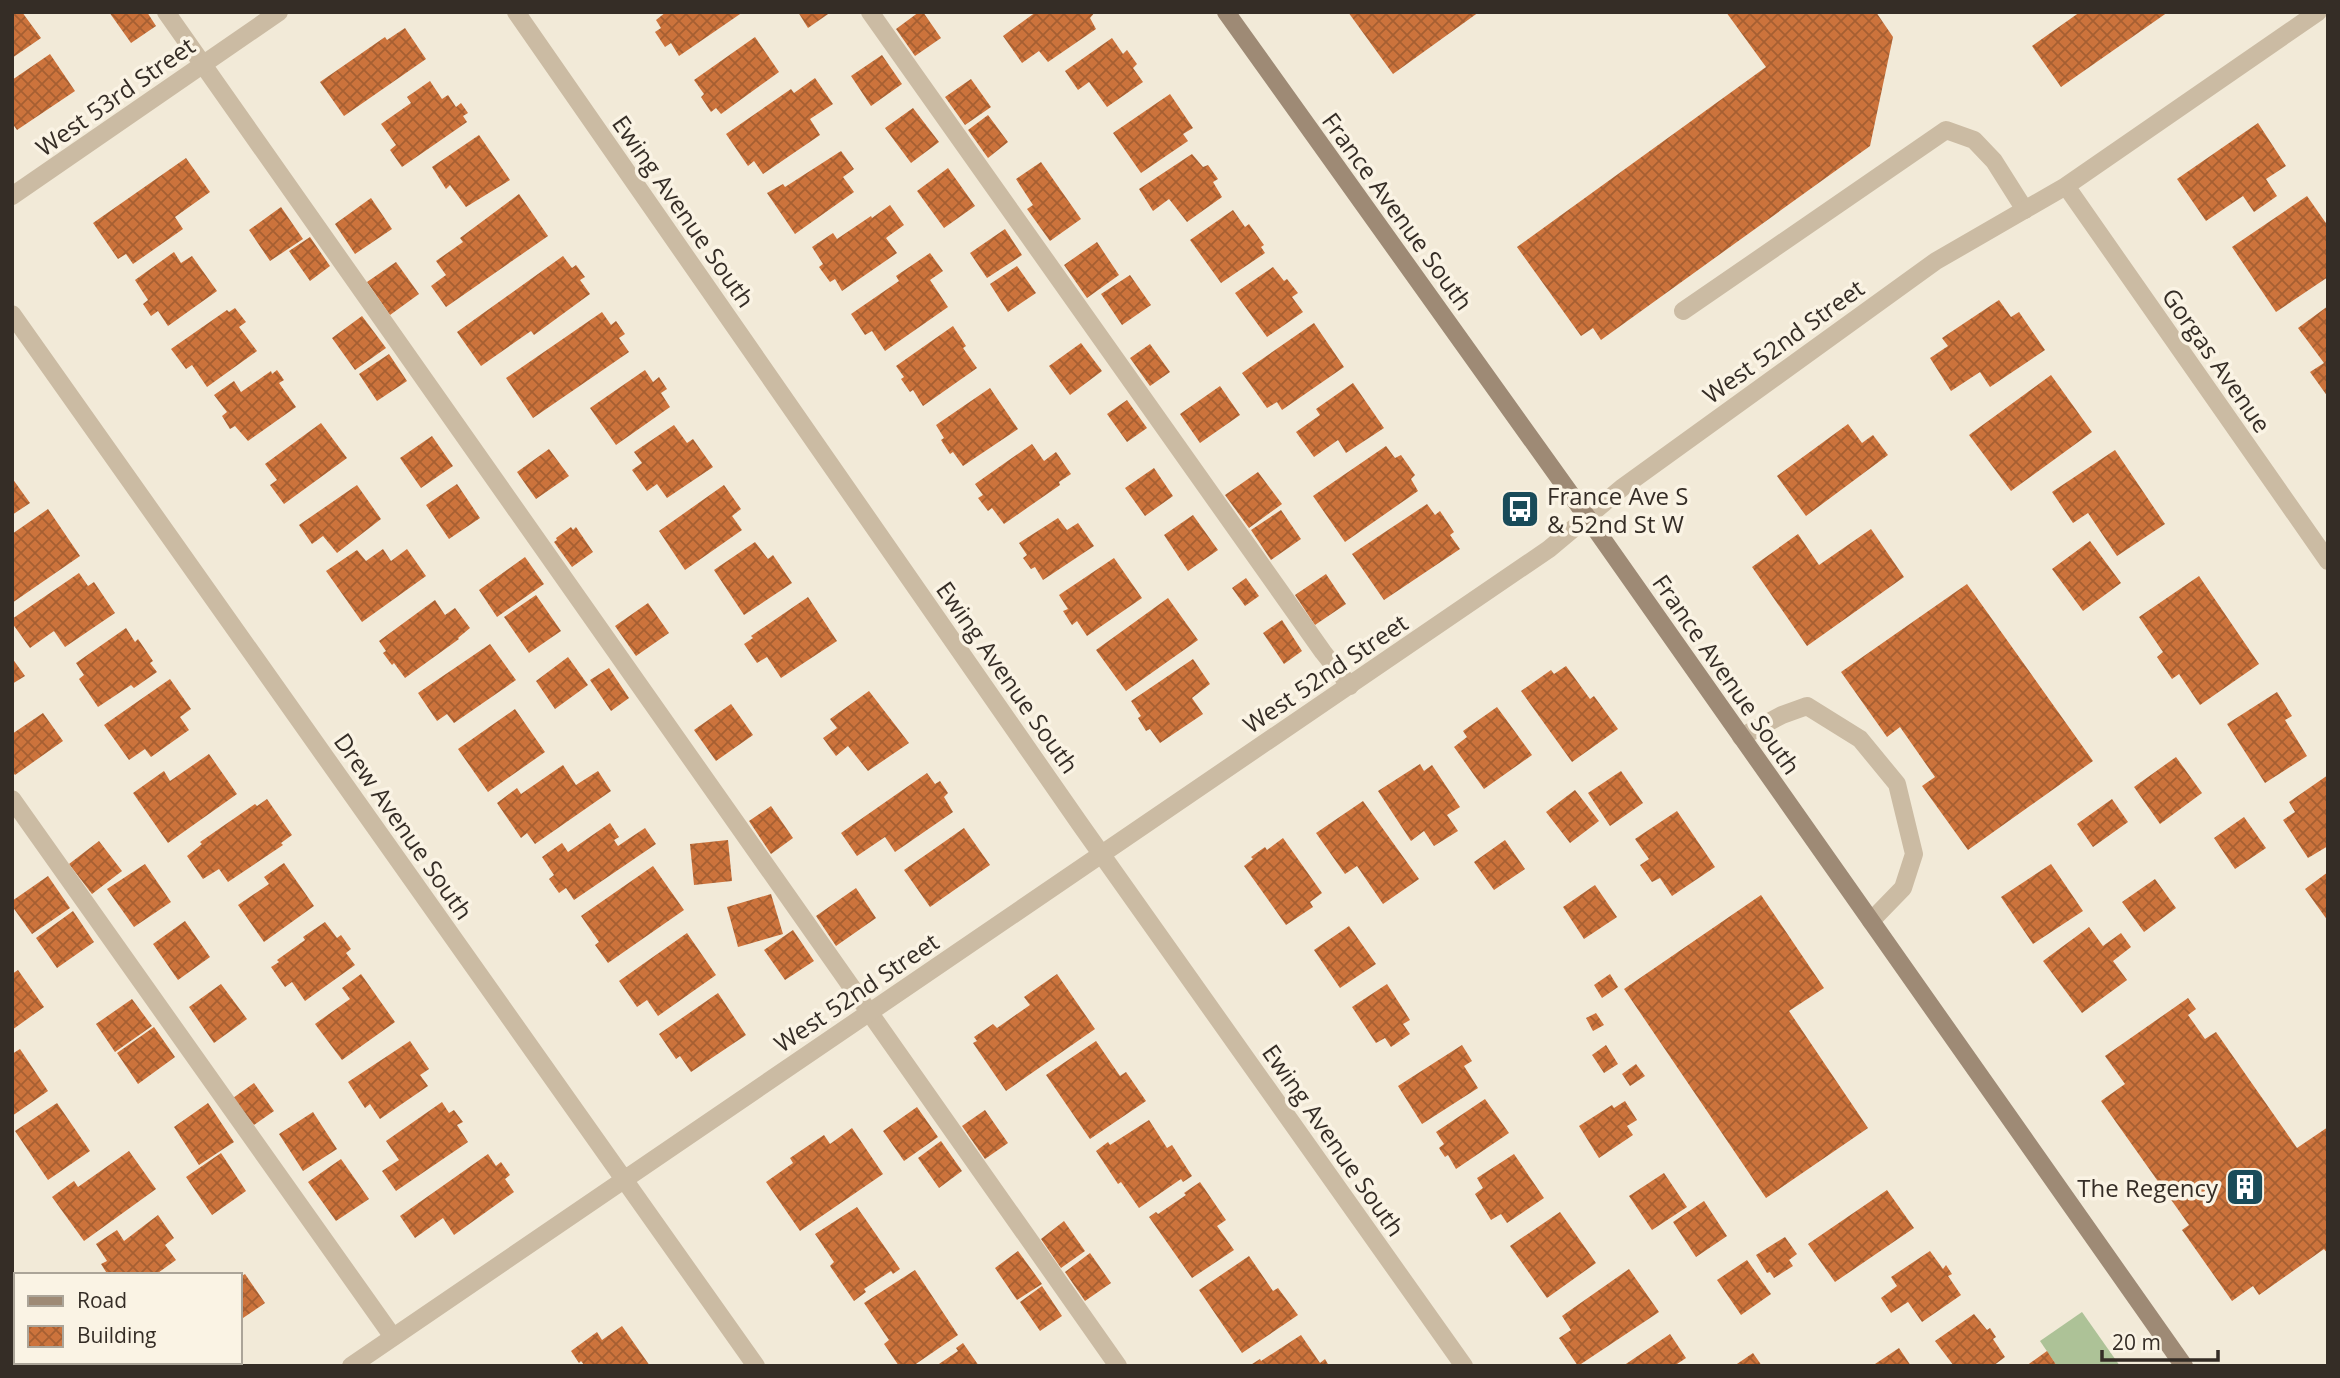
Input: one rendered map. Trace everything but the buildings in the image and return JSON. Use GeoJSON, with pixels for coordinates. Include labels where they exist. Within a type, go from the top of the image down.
{"type":"FeatureCollection","features":[{"type":"Feature","properties":{"kind":"main road","name":"France Avenue South"},"geometry":{"type":"LineString","coordinates":[[1226,12],[1587,517],[2184,1366]]}},
{"type":"Feature","properties":{"kind":"street"},"geometry":{"type":"LineString","coordinates":[[166,12],[1118,1366]]}},
{"type":"Feature","properties":{"kind":"street","name":"West 53rd Street"},"geometry":{"type":"LineString","coordinates":[[12,196],[279,12]]}},
{"type":"Feature","properties":{"kind":"street","name":"Ewing Avenue South"},"geometry":{"type":"LineString","coordinates":[[516,12],[1101,855],[1464,1366]]}},
{"type":"Feature","properties":{"kind":"street"},"geometry":{"type":"LineString","coordinates":[[870,12],[1315,640],[1350,685]]}},
{"type":"Feature","properties":{"kind":"street","name":"West 52nd Street"},"geometry":{"type":"LineString","coordinates":[[351,1366],[1549,549],[1623,487],[1936,261],[2066,186],[2318,12]]}},
{"type":"Feature","properties":{"kind":"street"},"geometry":{"type":"LineString","coordinates":[[1683,311],[1946,130],[1974,140],[1994,161],[2025,210]]}},
{"type":"Feature","properties":{"kind":"street","name":"Gorgas Avenue"},"geometry":{"type":"LineString","coordinates":[[2066,186],[2328,561]]}},
{"type":"Feature","properties":{"kind":"street","name":"Drew Avenue South"},"geometry":{"type":"LineString","coordinates":[[12,314],[756,1366]]}},
{"type":"Feature","properties":{"kind":"street"},"geometry":{"type":"LineString","coordinates":[[1741,737],[1782,715],[1807,706],[1860,739],[1897,784],[1914,854],[1903,888],[1871,921]]}},
{"type":"Feature","properties":{"kind":"street"},"geometry":{"type":"LineString","coordinates":[[12,799],[393,1337]]}},
{"type":"Feature","properties":{"kind":"green space"},"geometry":{"type":"Polygon","coordinates":[[[2082,1312],[2120,1366],[2057,1366],[2040,1341],[2082,1312]]]}},
{"type":"Feature","properties":{"kind":"place","name":"France Ave S & 52nd St W"},"geometry":{"type":"Point","coordinates":[1520,509]}},
{"type":"Feature","properties":{"kind":"place","name":"The Regency"},"geometry":{"type":"Point","coordinates":[2245,1187]}}]}
